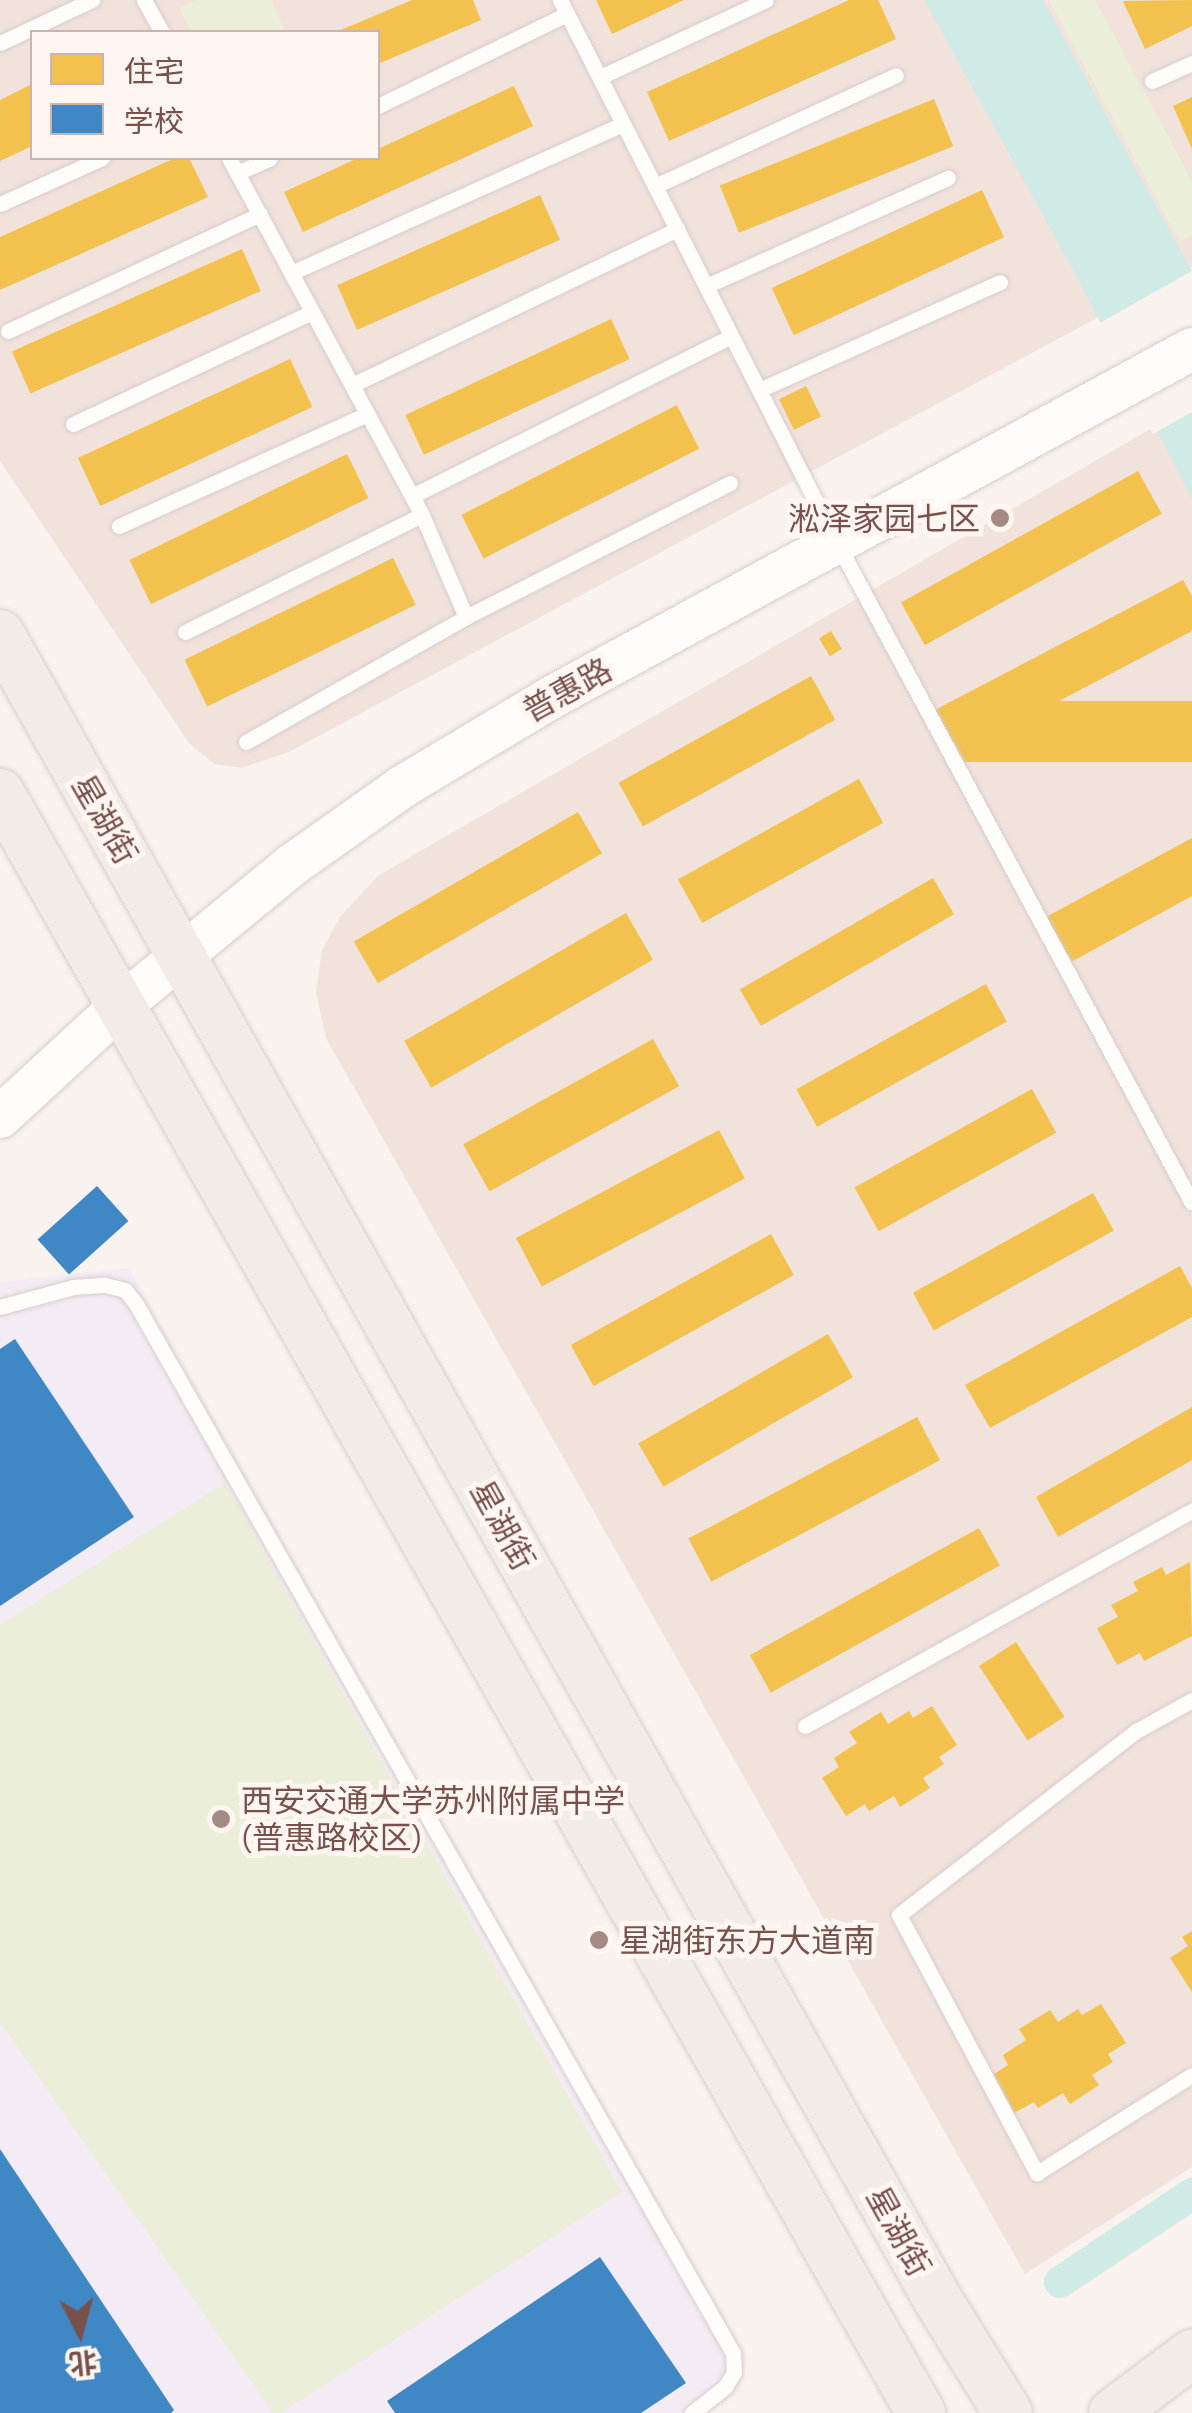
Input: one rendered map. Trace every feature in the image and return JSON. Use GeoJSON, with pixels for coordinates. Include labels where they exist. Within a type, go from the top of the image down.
{"type":"FeatureCollection","features":[{"type":"Feature","properties":{"kind":"main road","name":"普惠路"},"geometry":{"type":"LineString","coordinates":[[0,1117],[124,1003],[292,866],[402,787],[554,696],[1192,349]]}},
{"type":"Feature","properties":{"kind":"main road","name":"星湖街"},"geometry":{"type":"LineString","coordinates":[[0,634],[938,2300],[1008,2413]]}},
{"type":"Feature","properties":{"kind":"main road"},"geometry":{"type":"LineString","coordinates":[[0,792],[124,1003],[921,2413]]}},
{"type":"Feature","properties":{"kind":"main road"},"geometry":{"type":"LineString","coordinates":[[1113,2413],[1192,2354]]}},
{"type":"Feature","properties":{"kind":"lane"},"geometry":{"type":"LineString","coordinates":[[0,43],[92,0]]}},
{"type":"Feature","properties":{"kind":"lane"},"geometry":{"type":"LineString","coordinates":[[161,30],[146,4],[164,0]]}},
{"type":"Feature","properties":{"kind":"lane"},"geometry":{"type":"LineString","coordinates":[[600,77],[766,0]]}},
{"type":"Feature","properties":{"kind":"lane"},"geometry":{"type":"LineString","coordinates":[[380,105],[564,7],[837,543],[1192,1203]]}},
{"type":"Feature","properties":{"kind":"lane"},"geometry":{"type":"LineString","coordinates":[[1152,81],[1192,64]]}},
{"type":"Feature","properties":{"kind":"lane"},"geometry":{"type":"LineString","coordinates":[[655,186],[896,75]]}},
{"type":"Feature","properties":{"kind":"lane"},"geometry":{"type":"LineString","coordinates":[[291,272],[623,124]]}},
{"type":"Feature","properties":{"kind":"lane"},"geometry":{"type":"LineString","coordinates":[[0,204],[98,160]]}},
{"type":"Feature","properties":{"kind":"lane"},"geometry":{"type":"LineString","coordinates":[[230,160],[422,515],[466,617]]}},
{"type":"Feature","properties":{"kind":"lane"},"geometry":{"type":"LineString","coordinates":[[238,173],[266,160]]}},
{"type":"Feature","properties":{"kind":"lane"},"geometry":{"type":"LineString","coordinates":[[706,286],[948,178]]}},
{"type":"Feature","properties":{"kind":"lane"},"geometry":{"type":"LineString","coordinates":[[8,331],[260,214]]}},
{"type":"Feature","properties":{"kind":"lane"},"geometry":{"type":"LineString","coordinates":[[352,385],[677,229]]}},
{"type":"Feature","properties":{"kind":"lane"},"geometry":{"type":"LineString","coordinates":[[759,390],[1000,282]]}},
{"type":"Feature","properties":{"kind":"lane"},"geometry":{"type":"LineString","coordinates":[[72,424],[312,312]]}},
{"type":"Feature","properties":{"kind":"lane"},"geometry":{"type":"LineString","coordinates":[[412,496],[730,338]]}},
{"type":"Feature","properties":{"kind":"lane"},"geometry":{"type":"LineString","coordinates":[[119,526],[367,414]]}},
{"type":"Feature","properties":{"kind":"lane"},"geometry":{"type":"LineString","coordinates":[[246,742],[466,617],[730,482]]}},
{"type":"Feature","properties":{"kind":"lane"},"geometry":{"type":"LineString","coordinates":[[185,632],[422,515]]}},
{"type":"Feature","properties":{"kind":"lane"},"geometry":{"type":"LineString","coordinates":[[0,1307],[73,1287],[105,1285],[124,1290],[136,1304],[733,2353],[734,2372],[725,2387],[692,2413]]}},
{"type":"Feature","properties":{"kind":"lane"},"geometry":{"type":"LineString","coordinates":[[805,1726],[1192,1511]]}},
{"type":"Feature","properties":{"kind":"lane"},"geometry":{"type":"LineString","coordinates":[[1192,1700],[1136,1731],[898,1916],[1036,2173],[1192,2076]]}},
{"type":"Feature","properties":{"kind":"shaded area","name":"淞泽家园七区"},"geometry":{"type":"Polygon","coordinates":[[[0,0],[1192,0],[1192,267],[289,752],[242,768],[214,764],[189,743],[0,461],[0,0]]]}},
{"type":"Feature","properties":{"kind":"shaded area"},"geometry":{"type":"Polygon","coordinates":[[[1192,405],[1192,2167],[1025,2274],[326,1038],[316,992],[322,950],[340,917],[379,875],[1192,405]]]}},
{"type":"Feature","properties":{"kind":"shaded area","name":"西安交通大学苏州附属中学 (普惠路校区)"},"geometry":{"type":"Polygon","coordinates":[[[129,1268],[746,2355],[740,2391],[708,2413],[0,2413],[0,1282],[129,1268]]]}},
{"type":"Feature","properties":{"kind":"green space"},"geometry":{"type":"Polygon","coordinates":[[[199,0],[271,0],[284,30],[190,30],[180,8],[199,0]]]}},
{"type":"Feature","properties":{"kind":"green space"},"geometry":{"type":"Polygon","coordinates":[[[1049,0],[1095,0],[1192,181],[1192,235],[1180,242],[1049,0]]]}},
{"type":"Feature","properties":{"kind":"green space","name":"西安交通大学苏州附属中学 (普惠路校区)"},"geometry":{"type":"Polygon","coordinates":[[[225,1483],[622,2192],[281,2413],[273,2413],[0,2022],[0,1625],[225,1483]]]}},
{"type":"Feature","properties":{"kind":"water"},"geometry":{"type":"Polygon","coordinates":[[[924,0],[1043,0],[1192,271],[1192,499],[1072,268],[924,0]]]}},
{"type":"Feature","properties":{"kind":"pier"},"geometry":{"type":"Polygon","coordinates":[[[1192,271],[1192,412],[1153,434],[1096,325],[1192,271]]]}},
{"type":"Feature","properties":{"kind":"building: 住宅"},"geometry":{"type":"Polygon","coordinates":[[[412,0],[473,0],[481,20],[380,63],[380,30],[341,30],[412,0]]]}},
{"type":"Feature","properties":{"kind":"building: 住宅"},"geometry":{"type":"Polygon","coordinates":[[[596,0],[684,0],[612,34],[596,0]]]}},
{"type":"Feature","properties":{"kind":"building: 住宅"},"geometry":{"type":"Polygon","coordinates":[[[849,0],[878,0],[896,39],[669,141],[647,92],[849,0]]]}},
{"type":"Feature","properties":{"kind":"building: 住宅"},"geometry":{"type":"Polygon","coordinates":[[[1192,0],[1192,26],[1145,49],[1123,1],[1192,0]]]}},
{"type":"Feature","properties":{"kind":"building: 住宅"},"geometry":{"type":"Polygon","coordinates":[[[30,85],[30,147],[0,161],[0,100],[30,85]]]}},
{"type":"Feature","properties":{"kind":"building: 住宅"},"geometry":{"type":"Polygon","coordinates":[[[514,86],[533,126],[303,232],[284,192],[354,160],[380,160],[380,148],[514,86]]]}},
{"type":"Feature","properties":{"kind":"building: 住宅"},"geometry":{"type":"Polygon","coordinates":[[[1192,97],[1192,149],[1173,106],[1192,97]]]}},
{"type":"Feature","properties":{"kind":"building: 住宅"},"geometry":{"type":"Polygon","coordinates":[[[934,99],[953,146],[739,233],[720,186],[934,99]]]}},
{"type":"Feature","properties":{"kind":"building: 住宅"},"geometry":{"type":"Polygon","coordinates":[[[171,160],[190,160],[208,197],[0,290],[0,237],[171,160]]]}},
{"type":"Feature","properties":{"kind":"building: 住宅"},"geometry":{"type":"Polygon","coordinates":[[[982,190],[1004,237],[794,335],[772,288],[982,190]]]}},
{"type":"Feature","properties":{"kind":"building: 住宅"},"geometry":{"type":"Polygon","coordinates":[[[540,195],[560,240],[357,330],[337,285],[540,195]]]}},
{"type":"Feature","properties":{"kind":"building: 住宅"},"geometry":{"type":"Polygon","coordinates":[[[242,249],[261,291],[30,394],[12,351],[242,249]]]}},
{"type":"Feature","properties":{"kind":"building: 住宅"},"geometry":{"type":"Polygon","coordinates":[[[611,319],[630,359],[424,455],[405,415],[611,319]]]}},
{"type":"Feature","properties":{"kind":"building: 住宅"},"geometry":{"type":"Polygon","coordinates":[[[290,359],[312,407],[100,506],[78,458],[290,359]]]}},
{"type":"Feature","properties":{"kind":"building: 住宅"},"geometry":{"type":"Polygon","coordinates":[[[806,386],[821,417],[794,430],[779,399],[806,386]]]}},
{"type":"Feature","properties":{"kind":"building: 住宅"},"geometry":{"type":"Polygon","coordinates":[[[677,405],[699,449],[484,559],[461,515],[677,405]]]}},
{"type":"Feature","properties":{"kind":"building: 住宅"},"geometry":{"type":"Polygon","coordinates":[[[347,454],[368,498],[151,604],[129,560],[347,454]]]}},
{"type":"Feature","properties":{"kind":"building: 住宅"},"geometry":{"type":"Polygon","coordinates":[[[1138,471],[1162,514],[925,645],[901,602],[1138,471]]]}},
{"type":"Feature","properties":{"kind":"building: 住宅"},"geometry":{"type":"Polygon","coordinates":[[[393,558],[416,605],[207,706],[184,660],[393,558]]]}},
{"type":"Feature","properties":{"kind":"building: 住宅"},"geometry":{"type":"Polygon","coordinates":[[[1183,580],[1192,596],[1192,631],[957,755],[933,711],[1183,580]]]}},
{"type":"Feature","properties":{"kind":"building: 住宅"},"geometry":{"type":"Polygon","coordinates":[[[831,631],[842,649],[830,656],[819,638],[831,631]]]}},
{"type":"Feature","properties":{"kind":"building: 住宅"},"geometry":{"type":"Polygon","coordinates":[[[811,676],[835,720],[643,826],[619,783],[811,676]]]}},
{"type":"Feature","properties":{"kind":"building: 住宅"},"geometry":{"type":"Polygon","coordinates":[[[953,701],[1192,701],[1192,762],[953,762],[953,701]]]}},
{"type":"Feature","properties":{"kind":"building: 住宅"},"geometry":{"type":"Polygon","coordinates":[[[859,779],[883,823],[702,923],[678,879],[859,779]]]}},
{"type":"Feature","properties":{"kind":"building: 住宅"},"geometry":{"type":"Polygon","coordinates":[[[578,812],[602,854],[378,983],[354,942],[578,812]]]}},
{"type":"Feature","properties":{"kind":"building: 住宅"},"geometry":{"type":"Polygon","coordinates":[[[1192,838],[1192,896],[1071,962],[1046,917],[1192,838]]]}},
{"type":"Feature","properties":{"kind":"building: 住宅"},"geometry":{"type":"Polygon","coordinates":[[[933,878],[954,914],[761,1026],[740,990],[933,878]]]}},
{"type":"Feature","properties":{"kind":"building: 住宅"},"geometry":{"type":"Polygon","coordinates":[[[626,913],[653,960],[431,1088],[404,1041],[626,913]]]}},
{"type":"Feature","properties":{"kind":"building: 住宅"},"geometry":{"type":"Polygon","coordinates":[[[986,984],[1007,1022],[817,1127],[796,1089],[986,984]]]}},
{"type":"Feature","properties":{"kind":"building: 住宅"},"geometry":{"type":"Polygon","coordinates":[[[653,1039],[679,1086],[489,1191],[463,1144],[653,1039]]]}},
{"type":"Feature","properties":{"kind":"building: 住宅"},"geometry":{"type":"Polygon","coordinates":[[[1032,1089],[1056,1133],[879,1231],[854,1187],[1032,1089]]]}},
{"type":"Feature","properties":{"kind":"building: 住宅"},"geometry":{"type":"Polygon","coordinates":[[[719,1130],[745,1179],[542,1287],[516,1238],[719,1130]]]}},
{"type":"Feature","properties":{"kind":"building: 住宅"},"geometry":{"type":"Polygon","coordinates":[[[1093,1193],[1114,1231],[934,1330],[913,1293],[1093,1193]]]}},
{"type":"Feature","properties":{"kind":"building: 住宅"},"geometry":{"type":"Polygon","coordinates":[[[771,1234],[794,1275],[593,1386],[571,1345],[771,1234]]]}},
{"type":"Feature","properties":{"kind":"building: 住宅"},"geometry":{"type":"Polygon","coordinates":[[[1180,1266],[1192,1288],[1192,1317],[990,1428],[965,1385],[1180,1266]]]}},
{"type":"Feature","properties":{"kind":"building: 住宅"},"geometry":{"type":"Polygon","coordinates":[[[828,1334],[853,1377],[663,1487],[638,1444],[828,1334]]]}},
{"type":"Feature","properties":{"kind":"building: 住宅"},"geometry":{"type":"Polygon","coordinates":[[[1192,1407],[1192,1460],[1058,1537],[1036,1497],[1192,1407]]]}},
{"type":"Feature","properties":{"kind":"building: 住宅"},"geometry":{"type":"Polygon","coordinates":[[[917,1417],[940,1460],[711,1582],[688,1539],[917,1417]]]}},
{"type":"Feature","properties":{"kind":"building: 住宅"},"geometry":{"type":"Polygon","coordinates":[[[979,1528],[1000,1566],[771,1693],[750,1655],[979,1528]]]}},
{"type":"Feature","properties":{"kind":"building: 住宅"},"geometry":{"type":"Polygon","coordinates":[[[1190,1562],[1192,1636],[1144,1661],[1140,1653],[1117,1665],[1097,1628],[1118,1617],[1111,1605],[1138,1591],[1133,1582],[1162,1567],[1166,1575],[1190,1562]]]}},
{"type":"Feature","properties":{"kind":"building: 住宅"},"geometry":{"type":"Polygon","coordinates":[[[1016,1642],[1064,1717],[1028,1741],[979,1666],[1016,1642]]]}},
{"type":"Feature","properties":{"kind":"building: 住宅"},"geometry":{"type":"Polygon","coordinates":[[[932,1706],[957,1745],[939,1757],[944,1764],[923,1778],[930,1788],[900,1807],[894,1796],[869,1811],[865,1804],[846,1816],[822,1778],[839,1767],[834,1758],[857,1743],[849,1732],[881,1712],[888,1724],[909,1711],[913,1718],[932,1706]]]}},
{"type":"Feature","properties":{"kind":"building: 住宅"},"geometry":{"type":"Polygon","coordinates":[[[1192,1931],[1192,1992],[1170,1958],[1188,1946],[1182,1937],[1192,1931]]]}},
{"type":"Feature","properties":{"kind":"building: 住宅"},"geometry":{"type":"Polygon","coordinates":[[[1101,2004],[1126,2043],[1108,2054],[1113,2062],[1092,2075],[1099,2085],[1070,2104],[1063,2093],[1038,2108],[1034,2102],[1014,2113],[991,2076],[1008,2065],[1003,2055],[1026,2040],[1019,2029],[1050,2010],[1058,2022],[1078,2009],[1082,2015],[1101,2004]]]}},
{"type":"Feature","properties":{"kind":"building: 学校"},"geometry":{"type":"Polygon","coordinates":[[[97,1186],[128,1221],[69,1274],[38,1240],[97,1186]]]}},
{"type":"Feature","properties":{"kind":"building: 学校"},"geometry":{"type":"Polygon","coordinates":[[[15,1339],[134,1517],[0,1606],[0,1349],[15,1339]]]}},
{"type":"Feature","properties":{"kind":"building: 学校"},"geometry":{"type":"Polygon","coordinates":[[[0,2149],[174,2410],[171,2413],[0,2413],[0,2149]]]}},
{"type":"Feature","properties":{"kind":"building: 学校"},"geometry":{"type":"Polygon","coordinates":[[[600,2257],[686,2383],[641,2413],[395,2413],[387,2401],[600,2257]]]}},
{"type":"Feature","properties":{"kind":"waterway"},"geometry":{"type":"LineString","coordinates":[[1060,2282],[1192,2194]]}},
{"type":"Feature","properties":{"kind":"place","name":"淞泽家园七区"},"geometry":{"type":"Point","coordinates":[1000,518]}},
{"type":"Feature","properties":{"kind":"place","name":"西安交通大学苏州附属中学 (普惠路校区)"},"geometry":{"type":"Point","coordinates":[221,1819]}},
{"type":"Feature","properties":{"kind":"place","name":"星湖街东方大道南"},"geometry":{"type":"Point","coordinates":[599,1940]}}]}
